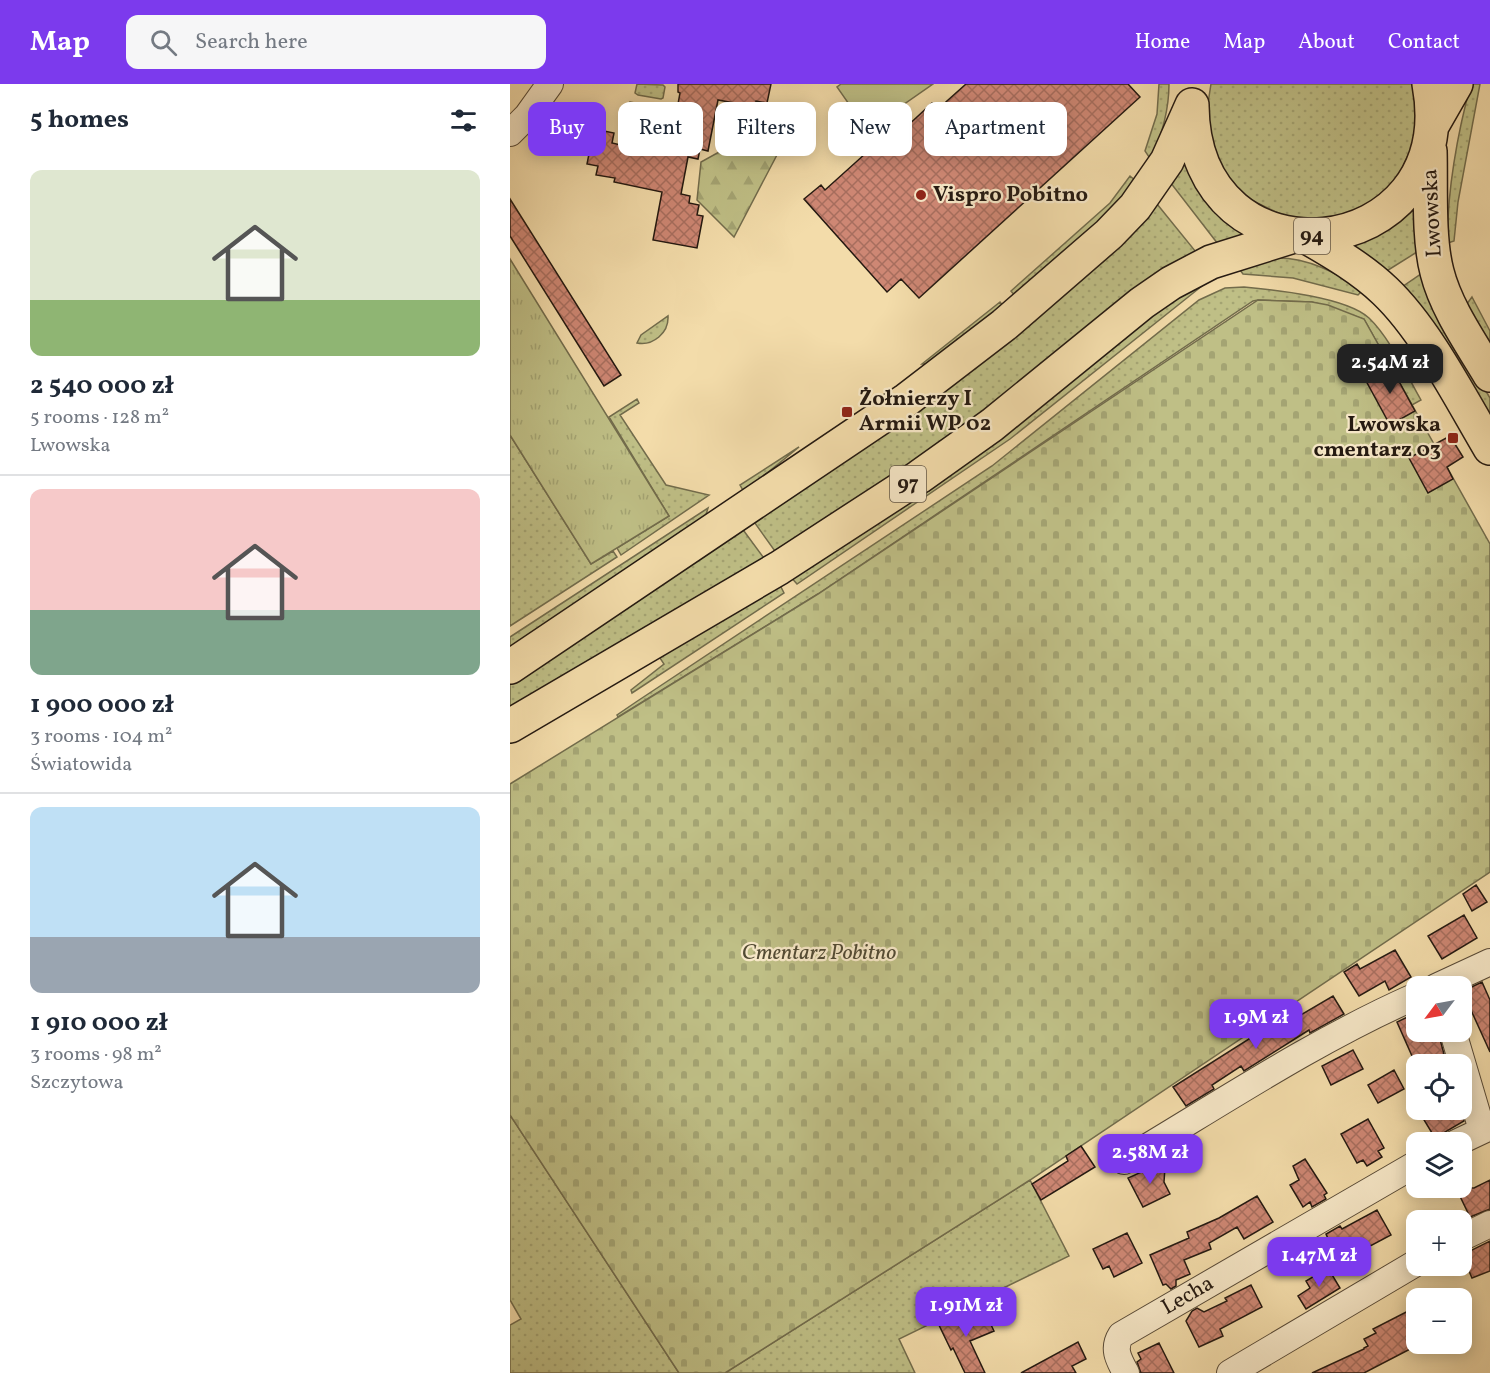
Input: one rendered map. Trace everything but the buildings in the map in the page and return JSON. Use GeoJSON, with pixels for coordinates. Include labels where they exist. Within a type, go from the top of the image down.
{"type":"FeatureCollection","features":[{"type":"Feature","properties":{"kind":"main road","name":"94"},"geometry":{"type":"LineString","coordinates":[[1429,84],[1433,105],[1431,135]]}},
{"type":"Feature","properties":{"kind":"main road","name":"94"},"geometry":{"type":"LineString","coordinates":[[1194,90],[1192,128],[1196,147],[1203,167],[1214,185],[1228,201],[1249,218],[1271,229],[1301,236],[1342,233],[1365,224],[1384,213],[1405,193],[1420,171],[1431,135],[1456,84]]}},
{"type":"Feature","properties":{"kind":"main road"},"geometry":{"type":"LineString","coordinates":[[510,667],[905,401],[1013,318],[1109,234],[1135,207],[1167,161],[1194,90]]}},
{"type":"Feature","properties":{"kind":"main road","name":"Lwowska"},"geometry":{"type":"LineString","coordinates":[[1431,135],[1433,252],[1437,273],[1448,300],[1490,375]]}},
{"type":"Feature","properties":{"kind":"main road"},"geometry":{"type":"LineString","coordinates":[[1301,236],[1335,254],[1377,284],[1401,307],[1490,448]]}},
{"type":"Feature","properties":{"kind":"main road","name":"97"},"geometry":{"type":"LineString","coordinates":[[510,726],[779,568],[919,477],[992,426],[1142,303],[1171,283],[1211,262],[1301,236]]}},
{"type":"Feature","properties":{"kind":"street"},"geometry":{"type":"LineString","coordinates":[[510,133],[527,116],[550,84]]}},
{"type":"Feature","properties":{"kind":"street"},"geometry":{"type":"LineString","coordinates":[[1460,976],[1490,962]]}},
{"type":"Feature","properties":{"kind":"street"},"geometry":{"type":"LineString","coordinates":[[1125,1161],[1315,1047],[1378,1012],[1406,1000]]}},
{"type":"Feature","properties":{"kind":"street"},"geometry":{"type":"LineString","coordinates":[[1456,1042],[1486,1129],[1472,1136]]}},
{"type":"Feature","properties":{"kind":"street","name":"Lecha"},"geometry":{"type":"LineString","coordinates":[[1126,1373],[1116,1354],[1117,1341],[1121,1335],[1406,1170]]}},
{"type":"Feature","properties":{"kind":"street"},"geometry":{"type":"LineString","coordinates":[[1472,1233],[1490,1224]]}},
{"type":"Feature","properties":{"kind":"street"},"geometry":{"type":"LineString","coordinates":[[1230,1373],[1406,1269]]}},
{"type":"Feature","properties":{"kind":"green space"},"geometry":{"type":"Polygon","coordinates":[[[637,84],[663,85],[665,87],[663,98],[638,95],[635,93],[637,84]]]}},
{"type":"Feature","properties":{"kind":"green space"},"geometry":{"type":"Polygon","coordinates":[[[841,84],[933,84],[907,102],[847,102],[837,87],[841,84]]]}},
{"type":"Feature","properties":{"kind":"green space"},"geometry":{"type":"Polygon","coordinates":[[[1159,84],[1169,84],[1168,104],[1162,132],[1151,160],[1145,151],[1157,114],[1159,84]]]}},
{"type":"Feature","properties":{"kind":"green space"},"geometry":{"type":"Polygon","coordinates":[[[1211,84],[1415,84],[1418,133],[1395,184],[1350,216],[1295,221],[1245,197],[1221,169],[1206,116],[1211,84]]]}},
{"type":"Feature","properties":{"kind":"green space"},"geometry":{"type":"Polygon","coordinates":[[[1471,84],[1480,84],[1458,202],[1454,241],[1448,243],[1449,205],[1454,163],[1471,84]]]}},
{"type":"Feature","properties":{"kind":"green space"},"geometry":{"type":"Polygon","coordinates":[[[715,154],[776,156],[734,237],[697,200],[701,162],[715,154]]]}},
{"type":"Feature","properties":{"kind":"green space"},"geometry":{"type":"Polygon","coordinates":[[[1185,158],[1209,201],[1246,233],[1245,235],[1218,244],[1170,182],[1185,158]]]}},
{"type":"Feature","properties":{"kind":"green space"},"geometry":{"type":"Polygon","coordinates":[[[1130,176],[1136,181],[1112,211],[1016,297],[1011,291],[1110,203],[1130,176]]]}},
{"type":"Feature","properties":{"kind":"green space"},"geometry":{"type":"Polygon","coordinates":[[[1157,204],[1196,252],[985,414],[777,554],[752,519],[1141,224],[1157,204]]]}},
{"type":"Feature","properties":{"kind":"green space"},"geometry":{"type":"Polygon","coordinates":[[[1414,204],[1417,252],[1385,272],[1347,245],[1386,229],[1414,204]]]}},
{"type":"Feature","properties":{"kind":"green space"},"geometry":{"type":"Polygon","coordinates":[[[1275,258],[1310,263],[1332,272],[1363,290],[1358,295],[1293,278],[1243,274],[1237,266],[1275,258]]]}},
{"type":"Feature","properties":{"kind":"green space"},"geometry":{"type":"Polygon","coordinates":[[[510,259],[669,516],[591,564],[510,435],[510,259]]]}},
{"type":"Feature","properties":{"kind":"green space"},"geometry":{"type":"Polygon","coordinates":[[[1421,274],[1434,304],[1490,398],[1490,425],[1402,287],[1421,274]]]}},
{"type":"Feature","properties":{"kind":"green space"},"geometry":{"type":"Polygon","coordinates":[[[1207,282],[1010,439],[797,584],[790,576],[1162,305],[1207,282]]]}},
{"type":"Feature","properties":{"kind":"green space"},"geometry":{"type":"Polygon","coordinates":[[[1244,287],[1328,300],[1358,311],[1369,318],[1384,336],[1421,400],[1412,405],[1364,319],[1312,302],[1253,301],[818,594],[618,717],[617,715],[636,702],[992,466],[1199,300],[1225,288],[1244,287]]]}},
{"type":"Feature","properties":{"kind":"green space"},"geometry":{"type":"Polygon","coordinates":[[[1472,297],[1490,331],[1490,350],[1466,305],[1472,297]]]}},
{"type":"Feature","properties":{"kind":"green space","name":"Cmentarz Pobitno"},"geometry":{"type":"Polygon","coordinates":[[[1258,300],[1312,302],[1328,305],[1364,319],[1490,544],[1490,872],[1030,1180],[725,1373],[679,1373],[510,1115],[510,784],[818,594],[1258,300]]]}},
{"type":"Feature","properties":{"kind":"green space"},"geometry":{"type":"Polygon","coordinates":[[[1000,302],[1004,307],[928,364],[922,364],[1000,302]]]}},
{"type":"Feature","properties":{"kind":"green space"},"geometry":{"type":"Polygon","coordinates":[[[668,316],[666,328],[659,337],[649,342],[637,343],[641,335],[668,316]]]}},
{"type":"Feature","properties":{"kind":"green space"},"geometry":{"type":"Polygon","coordinates":[[[637,399],[639,403],[620,415],[666,485],[709,495],[621,555],[617,548],[669,516],[609,417],[637,399]]]}},
{"type":"Feature","properties":{"kind":"green space"},"geometry":{"type":"Polygon","coordinates":[[[510,435],[591,564],[613,551],[617,557],[510,626],[510,435]]]}},
{"type":"Feature","properties":{"kind":"green space"},"geometry":{"type":"Polygon","coordinates":[[[799,447],[744,492],[740,485],[799,447]]]}},
{"type":"Feature","properties":{"kind":"green space"},"geometry":{"type":"Polygon","coordinates":[[[708,508],[705,518],[510,650],[510,637],[708,508]]]}},
{"type":"Feature","properties":{"kind":"green space"},"geometry":{"type":"Polygon","coordinates":[[[741,527],[766,561],[510,711],[510,682],[741,527]]]}},
{"type":"Feature","properties":{"kind":"green space"},"geometry":{"type":"Polygon","coordinates":[[[779,583],[784,593],[632,693],[631,690],[664,664],[658,655],[779,583]]]}},
{"type":"Feature","properties":{"kind":"green space"},"geometry":{"type":"Polygon","coordinates":[[[510,1115],[679,1373],[510,1373],[510,1325],[521,1319],[510,1300],[510,1115]]]}},
{"type":"Feature","properties":{"kind":"green space"},"geometry":{"type":"Polygon","coordinates":[[[1030,1180],[1069,1256],[899,1339],[915,1373],[725,1373],[1030,1180]]]}},
{"type":"Feature","properties":{"kind":"place","name":"Vispro Pobitno"},"geometry":{"type":"Point","coordinates":[921,195]}},
{"type":"Feature","properties":{"kind":"place","name":"Żołnierzy I Armii WP 02"},"geometry":{"type":"Point","coordinates":[847,412]}},
{"type":"Feature","properties":{"kind":"place","name":"Lwowska cmentarz 03"},"geometry":{"type":"Point","coordinates":[1453,438]}}]}
